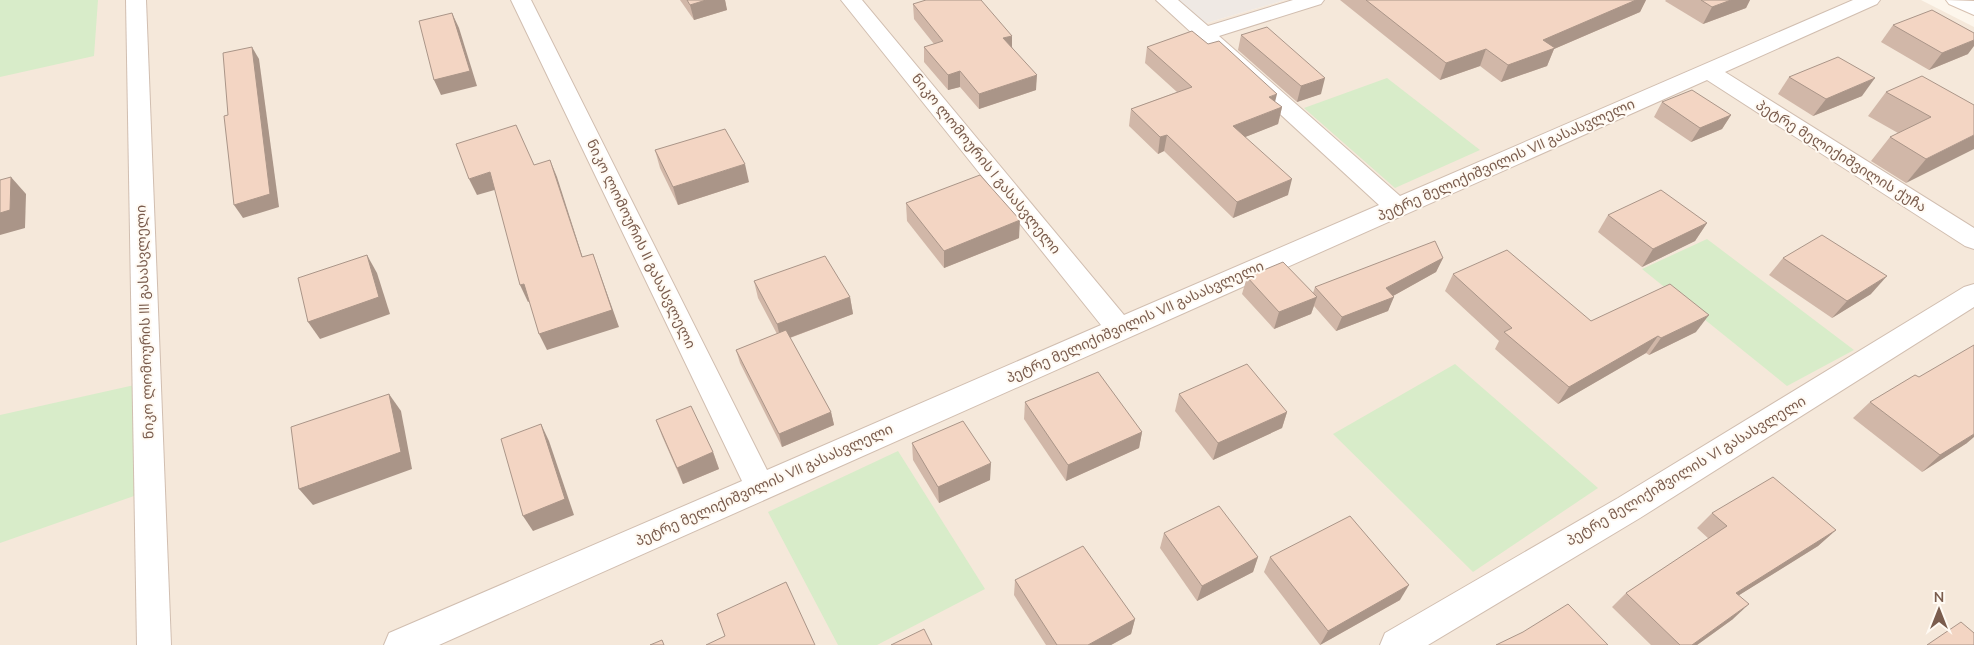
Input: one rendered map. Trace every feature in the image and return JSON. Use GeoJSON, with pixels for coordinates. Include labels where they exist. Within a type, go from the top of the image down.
{"type":"FeatureCollection","features":[{"type":"Feature","properties":{"kind":"street","name":"ნიკო ლომოურის III გასასვლელი"},"geometry":{"type":"LineString","coordinates":[[136,0],[154,645]]}},
{"type":"Feature","properties":{"kind":"street","name":"ნიკო ლომოურის II გასასვლელი"},"geometry":{"type":"LineString","coordinates":[[522,0],[760,487]]}},
{"type":"Feature","properties":{"kind":"street","name":"ნიკო ლომოურის I გასასვლელი"},"geometry":{"type":"LineString","coordinates":[[851,0],[1120,329]]}},
{"type":"Feature","properties":{"kind":"street"},"geometry":{"type":"LineString","coordinates":[[1166,0],[1397,207]]}},
{"type":"Feature","properties":{"kind":"street"},"geometry":{"type":"LineString","coordinates":[[1204,34],[1314,0]]}},
{"type":"Feature","properties":{"kind":"street","name":"პეტრე მელიქიშვილის VII გასასვლელი"},"geometry":{"type":"LineString","coordinates":[[400,645],[1870,0]]}},
{"type":"Feature","properties":{"kind":"street"},"geometry":{"type":"LineString","coordinates":[[1956,0],[1974,9]]}},
{"type":"Feature","properties":{"kind":"street","name":"პეტრე მელიქიშვილის ქუჩა"},"geometry":{"type":"LineString","coordinates":[[1707,71],[1974,240]]}},
{"type":"Feature","properties":{"kind":"street","name":"პეტრე მელიქიშვილის VI გასასვლელი"},"geometry":{"type":"LineString","coordinates":[[1397,645],[1629,508],[1974,294]]}},
{"type":"Feature","properties":{"kind":"shaded area"},"geometry":{"type":"Polygon","coordinates":[[[0,0],[1177,0],[1203,24],[1285,0],[1921,0],[1974,27],[1974,645],[0,645],[0,0]]]}},
{"type":"Feature","properties":{"kind":"shaded area"},"geometry":{"type":"Polygon","coordinates":[[[1177,0],[1285,0],[1203,24],[1177,0]]]}},
{"type":"Feature","properties":{"kind":"green space"},"geometry":{"type":"Polygon","coordinates":[[[0,0],[98,0],[94,56],[0,77],[0,0]]]}},
{"type":"Feature","properties":{"kind":"green space"},"geometry":{"type":"Polygon","coordinates":[[[1387,78],[1480,150],[1395,188],[1304,108],[1387,78]]]}},
{"type":"Feature","properties":{"kind":"green space"},"geometry":{"type":"Polygon","coordinates":[[[1707,239],[1854,350],[1787,386],[1642,269],[1707,239]]]}},
{"type":"Feature","properties":{"kind":"green space"},"geometry":{"type":"Polygon","coordinates":[[[1455,364],[1598,488],[1473,572],[1333,434],[1455,364]]]}},
{"type":"Feature","properties":{"kind":"green space"},"geometry":{"type":"Polygon","coordinates":[[[148,382],[134,496],[0,543],[0,415],[148,382]]]}},
{"type":"Feature","properties":{"kind":"green space"},"geometry":{"type":"Polygon","coordinates":[[[898,451],[985,589],[877,645],[838,645],[768,512],[898,451]]]}},
{"type":"Feature","properties":{"kind":"building"},"geometry":{"type":"Polygon","coordinates":[[[687,0],[706,0],[690,5],[687,0]]]}},
{"type":"Feature","properties":{"kind":"building"},"geometry":{"type":"Polygon","coordinates":[[[926,0],[981,0],[1012,36],[1003,38],[1037,75],[979,94],[960,71],[948,75],[924,47],[943,41],[913,4],[926,0]]]}},
{"type":"Feature","properties":{"kind":"building"},"geometry":{"type":"Polygon","coordinates":[[[1366,0],[1636,0],[1543,40],[1555,48],[1508,65],[1486,49],[1446,63],[1366,0]]]}},
{"type":"Feature","properties":{"kind":"building"},"geometry":{"type":"Polygon","coordinates":[[[1701,0],[1731,0],[1712,7],[1701,0]]]}},
{"type":"Feature","properties":{"kind":"building"},"geometry":{"type":"Polygon","coordinates":[[[1932,10],[1974,33],[1974,40],[1942,53],[1893,25],[1932,10]]]}},
{"type":"Feature","properties":{"kind":"building"},"geometry":{"type":"Polygon","coordinates":[[[452,13],[470,71],[434,80],[419,21],[452,13]]]}},
{"type":"Feature","properties":{"kind":"building"},"geometry":{"type":"Polygon","coordinates":[[[1267,27],[1325,78],[1301,86],[1241,35],[1267,27]]]}},
{"type":"Feature","properties":{"kind":"building"},"geometry":{"type":"Polygon","coordinates":[[[1192,31],[1208,44],[1219,41],[1277,94],[1269,97],[1282,107],[1233,126],[1292,179],[1237,202],[1167,135],[1160,137],[1131,109],[1192,87],[1147,47],[1192,31]]]}},
{"type":"Feature","properties":{"kind":"building"},"geometry":{"type":"Polygon","coordinates":[[[252,47],[270,194],[234,205],[224,116],[228,115],[223,53],[252,47]]]}},
{"type":"Feature","properties":{"kind":"building"},"geometry":{"type":"Polygon","coordinates":[[[1838,57],[1875,78],[1826,99],[1789,77],[1838,57]]]}},
{"type":"Feature","properties":{"kind":"building"},"geometry":{"type":"Polygon","coordinates":[[[1922,76],[1974,105],[1974,135],[1926,159],[1890,137],[1931,117],[1886,92],[1922,76]]]}},
{"type":"Feature","properties":{"kind":"building"},"geometry":{"type":"Polygon","coordinates":[[[1692,90],[1731,115],[1700,128],[1662,102],[1692,90]]]}},
{"type":"Feature","properties":{"kind":"building"},"geometry":{"type":"Polygon","coordinates":[[[516,125],[534,165],[550,160],[582,257],[593,254],[612,310],[539,334],[524,284],[520,285],[490,172],[469,179],[456,144],[516,125]]]}},
{"type":"Feature","properties":{"kind":"building"},"geometry":{"type":"Polygon","coordinates":[[[725,129],[745,164],[673,187],[655,150],[725,129]]]}},
{"type":"Feature","properties":{"kind":"building"},"geometry":{"type":"Polygon","coordinates":[[[980,175],[1020,220],[944,251],[906,203],[980,175]]]}},
{"type":"Feature","properties":{"kind":"building"},"geometry":{"type":"Polygon","coordinates":[[[11,177],[10,210],[0,213],[0,180],[11,177]]]}},
{"type":"Feature","properties":{"kind":"building"},"geometry":{"type":"Polygon","coordinates":[[[1661,190],[1707,223],[1653,249],[1608,215],[1661,190]]]}},
{"type":"Feature","properties":{"kind":"building"},"geometry":{"type":"Polygon","coordinates":[[[1822,235],[1887,276],[1847,301],[1783,258],[1822,235]]]}},
{"type":"Feature","properties":{"kind":"building"},"geometry":{"type":"Polygon","coordinates":[[[1435,241],[1443,258],[1386,288],[1394,297],[1342,317],[1315,287],[1435,241]]]}},
{"type":"Feature","properties":{"kind":"building"},"geometry":{"type":"Polygon","coordinates":[[[1507,250],[1591,321],[1670,284],[1709,315],[1661,338],[1658,336],[1569,387],[1504,332],[1512,328],[1453,274],[1507,250]]]}},
{"type":"Feature","properties":{"kind":"building"},"geometry":{"type":"Polygon","coordinates":[[[367,255],[379,297],[308,322],[298,278],[367,255]]]}},
{"type":"Feature","properties":{"kind":"building"},"geometry":{"type":"Polygon","coordinates":[[[825,256],[850,297],[777,324],[754,281],[825,256]]]}},
{"type":"Feature","properties":{"kind":"building"},"geometry":{"type":"Polygon","coordinates":[[[1283,262],[1317,297],[1279,312],[1247,277],[1283,262]]]}},
{"type":"Feature","properties":{"kind":"building"},"geometry":{"type":"Polygon","coordinates":[[[786,330],[831,412],[779,434],[736,350],[786,330]]]}},
{"type":"Feature","properties":{"kind":"building"},"geometry":{"type":"Polygon","coordinates":[[[1974,345],[1974,434],[1940,455],[1870,402],[1915,375],[1919,377],[1974,345]]]}},
{"type":"Feature","properties":{"kind":"building"},"geometry":{"type":"Polygon","coordinates":[[[1247,364],[1287,412],[1218,443],[1179,394],[1247,364]]]}},
{"type":"Feature","properties":{"kind":"building"},"geometry":{"type":"Polygon","coordinates":[[[1098,372],[1142,432],[1068,465],[1025,402],[1098,372]]]}},
{"type":"Feature","properties":{"kind":"building"},"geometry":{"type":"Polygon","coordinates":[[[389,394],[401,452],[299,489],[291,427],[389,394]]]}},
{"type":"Feature","properties":{"kind":"building"},"geometry":{"type":"Polygon","coordinates":[[[691,406],[713,452],[677,468],[656,420],[691,406]]]}},
{"type":"Feature","properties":{"kind":"building"},"geometry":{"type":"Polygon","coordinates":[[[963,421],[991,463],[938,487],[912,443],[963,421]]]}},
{"type":"Feature","properties":{"kind":"building"},"geometry":{"type":"Polygon","coordinates":[[[541,424],[565,499],[523,516],[501,439],[541,424]]]}},
{"type":"Feature","properties":{"kind":"building"},"geometry":{"type":"Polygon","coordinates":[[[1773,477],[1836,530],[1736,593],[1749,604],[1692,645],[1680,645],[1626,593],[1727,526],[1712,513],[1773,477]]]}},
{"type":"Feature","properties":{"kind":"building"},"geometry":{"type":"Polygon","coordinates":[[[1219,506],[1258,557],[1202,586],[1164,533],[1219,506]]]}},
{"type":"Feature","properties":{"kind":"building"},"geometry":{"type":"Polygon","coordinates":[[[1350,516],[1409,585],[1328,631],[1270,557],[1350,516]]]}},
{"type":"Feature","properties":{"kind":"building"},"geometry":{"type":"Polygon","coordinates":[[[1083,546],[1135,619],[1088,645],[1057,645],[1015,580],[1083,546]]]}},
{"type":"Feature","properties":{"kind":"building"},"geometry":{"type":"Polygon","coordinates":[[[786,582],[815,645],[706,645],[725,636],[717,614],[786,582]]]}},
{"type":"Feature","properties":{"kind":"building"},"geometry":{"type":"Polygon","coordinates":[[[1568,604],[1608,645],[1496,645],[1523,632],[1568,604]]]}},
{"type":"Feature","properties":{"kind":"building"},"geometry":{"type":"Polygon","coordinates":[[[1961,622],[1974,633],[1974,645],[1927,645],[1961,622]]]}},
{"type":"Feature","properties":{"kind":"building"},"geometry":{"type":"Polygon","coordinates":[[[924,629],[932,645],[891,645],[924,629]]]}},
{"type":"Feature","properties":{"kind":"building"},"geometry":{"type":"Polygon","coordinates":[[[662,640],[664,645],[650,645],[662,640]]]}}]}
